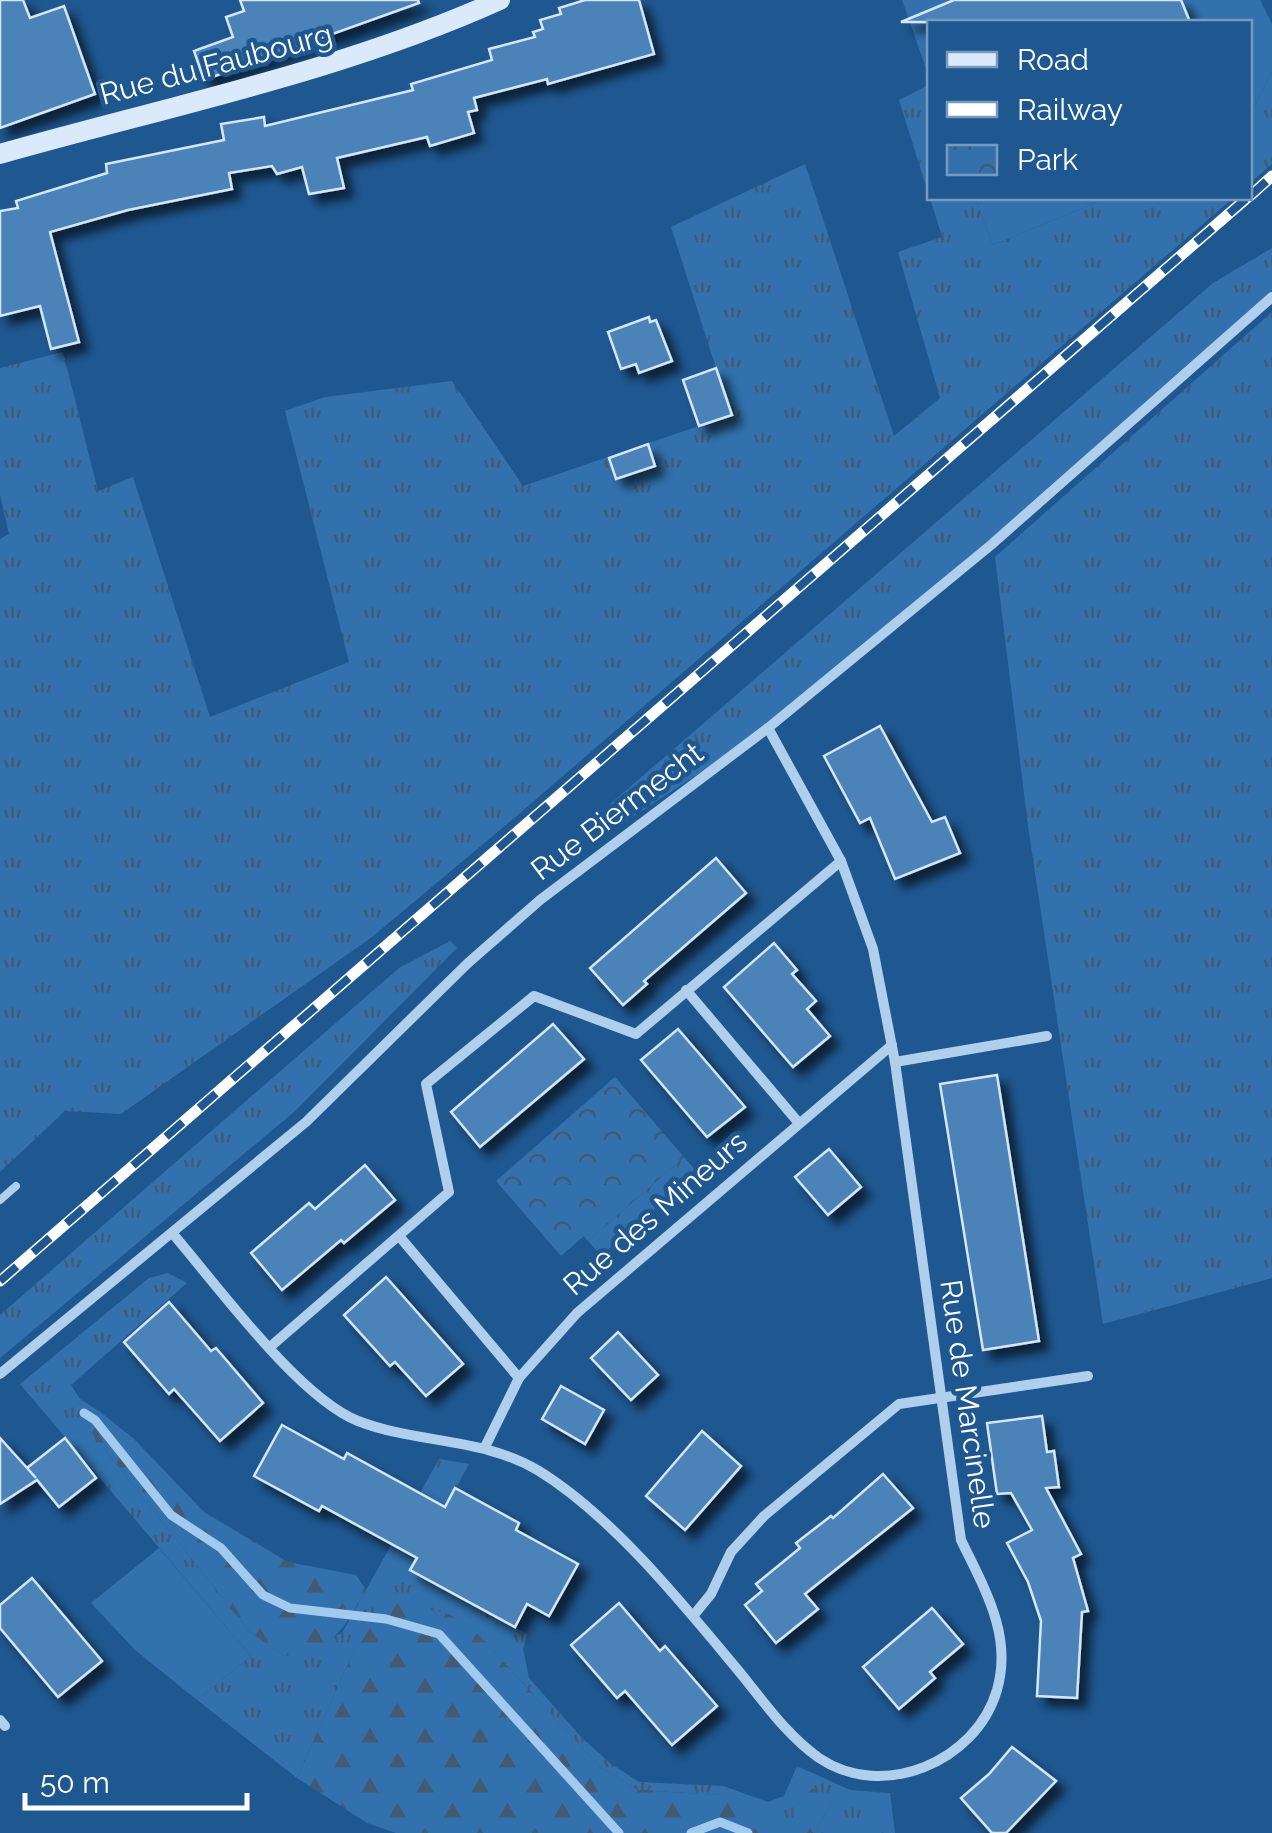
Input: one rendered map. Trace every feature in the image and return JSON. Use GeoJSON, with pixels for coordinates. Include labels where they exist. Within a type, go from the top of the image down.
{"type":"FeatureCollection","features":[{"type":"Feature","properties":{"kind":"main road","name":"Rue du Faubourg"},"geometry":{"type":"LineString","coordinates":[[0,154],[346,60],[500,0]]}},
{"type":"Feature","properties":{"kind":"street","name":"Rue Biermecht"},"geometry":{"type":"LineString","coordinates":[[0,1374],[306,1122],[468,963],[540,900],[768,728],[991,544],[1272,297]]}},
{"type":"Feature","properties":{"kind":"street","name":"Rue de Marcinelle"},"geometry":{"type":"LineString","coordinates":[[173,1234],[302,1384],[355,1420],[415,1437],[485,1447],[538,1471],[593,1512],[693,1616],[797,1742],[823,1760],[852,1772],[884,1776],[914,1772],[941,1760],[965,1742],[984,1719],[997,1692],[1003,1663],[1001,1633],[992,1604],[961,1540],[892,1045],[873,949],[842,861],[768,728]]}},
{"type":"Feature","properties":{"kind":"street"},"geometry":{"type":"LineString","coordinates":[[270,1346],[449,1192],[426,1084],[534,996],[636,1034],[842,861]]}},
{"type":"Feature","properties":{"kind":"street"},"geometry":{"type":"LineString","coordinates":[[686,990],[798,1122]]}},
{"type":"Feature","properties":{"kind":"street"},"geometry":{"type":"LineString","coordinates":[[895,1062],[1046,1036]]}},
{"type":"Feature","properties":{"kind":"street","name":"Rue des Mineurs"},"geometry":{"type":"LineString","coordinates":[[485,1447],[519,1378],[577,1313],[892,1045]]}},
{"type":"Feature","properties":{"kind":"street"},"geometry":{"type":"LineString","coordinates":[[399,1236],[519,1378]]}},
{"type":"Feature","properties":{"kind":"street"},"geometry":{"type":"LineString","coordinates":[[693,1616],[711,1594],[731,1552],[764,1516],[900,1404],[1088,1376]]}},
{"type":"Feature","properties":{"kind":"lane"},"geometry":{"type":"LineString","coordinates":[[0,1200],[16,1186]]}},
{"type":"Feature","properties":{"kind":"green space"},"geometry":{"type":"Polygon","coordinates":[[[902,0],[1260,0],[1272,24],[1272,71],[1252,111],[1252,20],[927,20],[927,71],[902,0]]]}},
{"type":"Feature","properties":{"kind":"green space"},"geometry":{"type":"Polygon","coordinates":[[[1272,71],[1272,164],[1252,181],[1252,111],[1272,71]]]}},
{"type":"Feature","properties":{"kind":"green space"},"geometry":{"type":"Polygon","coordinates":[[[927,86],[927,190],[899,100],[927,86]]]}},
{"type":"Feature","properties":{"kind":"green space"},"geometry":{"type":"Polygon","coordinates":[[[805,164],[894,436],[940,398],[898,252],[942,237],[931,200],[976,200],[993,245],[1102,200],[1231,200],[372,937],[121,1114],[65,1111],[0,1172],[0,539],[9,534],[0,495],[0,368],[63,352],[98,491],[133,477],[210,717],[349,662],[285,411],[325,397],[452,381],[523,486],[731,415],[671,227],[805,164]]]}},
{"type":"Feature","properties":{"kind":"green space"},"geometry":{"type":"Polygon","coordinates":[[[976,200],[1102,200],[993,245],[976,200]]]}},
{"type":"Feature","properties":{"kind":"green space"},"geometry":{"type":"Polygon","coordinates":[[[1272,248],[1272,297],[991,545],[768,728],[590,845],[579,831],[1213,283],[1272,248]]]}},
{"type":"Feature","properties":{"kind":"green space"},"geometry":{"type":"Polygon","coordinates":[[[1272,312],[1272,1278],[1103,1324],[1028,826],[995,557],[1272,312]]]}},
{"type":"Feature","properties":{"kind":"green space"},"geometry":{"type":"Polygon","coordinates":[[[450,941],[457,948],[294,1112],[0,1358],[0,1315],[399,968],[450,941]]]}},
{"type":"Feature","properties":{"kind":"green space"},"geometry":{"type":"Polygon","coordinates":[[[615,1077],[684,1157],[588,1241],[584,1236],[561,1256],[496,1181],[615,1077]]]}},
{"type":"Feature","properties":{"kind":"green space"},"geometry":{"type":"Polygon","coordinates":[[[684,1157],[697,1172],[601,1256],[588,1241],[684,1157]]]}},
{"type":"Feature","properties":{"kind":"green space"},"geometry":{"type":"Polygon","coordinates":[[[168,1273],[187,1283],[71,1385],[80,1399],[99,1411],[88,1428],[249,1631],[284,1656],[342,1633],[439,1459],[469,1464],[411,1570],[527,1634],[523,1649],[529,1678],[582,1738],[610,1763],[639,1782],[723,1786],[768,1802],[784,1796],[797,1766],[850,1790],[890,1793],[895,1833],[814,1833],[834,1799],[785,1829],[751,1805],[720,1795],[638,1790],[600,1767],[474,1630],[355,1648],[297,1778],[197,1700],[251,1656],[20,1384],[149,1278],[168,1273]]]}},
{"type":"Feature","properties":{"kind":"green space"},"geometry":{"type":"Polygon","coordinates":[[[99,1411],[134,1439],[204,1512],[288,1562],[356,1575],[366,1590],[335,1636],[315,1648],[284,1656],[249,1631],[88,1428],[99,1411]]]}},
{"type":"Feature","properties":{"kind":"green space"},"geometry":{"type":"Polygon","coordinates":[[[159,1548],[251,1656],[197,1700],[135,1650],[91,1603],[159,1548]]]}},
{"type":"Feature","properties":{"kind":"green space"},"geometry":{"type":"Polygon","coordinates":[[[382,1599],[449,1614],[474,1630],[600,1767],[638,1790],[720,1795],[751,1804],[785,1829],[812,1788],[834,1799],[814,1833],[396,1833],[367,1823],[297,1778],[355,1648],[382,1599]]]}},
{"type":"Feature","properties":{"kind":"building"},"geometry":{"type":"Polygon","coordinates":[[[0,0],[23,0],[30,18],[64,6],[95,94],[0,128],[0,0]]]}},
{"type":"Feature","properties":{"kind":"building"},"geometry":{"type":"Polygon","coordinates":[[[240,0],[419,3],[204,80],[194,51],[233,37],[226,17],[244,11],[240,0]]]}},
{"type":"Feature","properties":{"kind":"building"},"geometry":{"type":"Polygon","coordinates":[[[585,0],[639,0],[654,54],[548,84],[547,79],[474,98],[477,110],[468,112],[474,133],[430,146],[427,137],[337,158],[344,188],[309,194],[302,167],[277,174],[272,166],[229,173],[232,189],[128,210],[50,232],[79,342],[51,349],[40,306],[0,316],[0,211],[18,208],[16,201],[107,173],[106,164],[224,140],[221,124],[264,117],[265,126],[413,90],[411,84],[492,60],[489,49],[535,37],[533,32],[543,29],[540,20],[561,14],[559,8],[585,0]]]}},
{"type":"Feature","properties":{"kind":"building"},"geometry":{"type":"Polygon","coordinates":[[[954,0],[1181,0],[1189,20],[927,20],[901,22],[954,0]]]}},
{"type":"Feature","properties":{"kind":"building"},"geometry":{"type":"Polygon","coordinates":[[[649,317],[650,322],[656,320],[672,361],[639,373],[636,364],[621,369],[608,332],[649,317]]]}},
{"type":"Feature","properties":{"kind":"building"},"geometry":{"type":"Polygon","coordinates":[[[716,368],[732,415],[699,426],[683,380],[716,368]]]}},
{"type":"Feature","properties":{"kind":"building"},"geometry":{"type":"Polygon","coordinates":[[[648,444],[655,466],[616,479],[609,458],[648,444]]]}},
{"type":"Feature","properties":{"kind":"building"},"geometry":{"type":"Polygon","coordinates":[[[880,726],[932,822],[945,817],[960,853],[895,879],[870,818],[860,823],[824,756],[880,726]]]}},
{"type":"Feature","properties":{"kind":"building"},"geometry":{"type":"Polygon","coordinates":[[[716,858],[746,893],[644,981],[647,984],[623,1005],[590,968],[716,858]]]}},
{"type":"Feature","properties":{"kind":"building"},"geometry":{"type":"Polygon","coordinates":[[[774,943],[797,970],[792,974],[816,1001],[807,1009],[830,1036],[793,1067],[724,987],[774,943]]]}},
{"type":"Feature","properties":{"kind":"building"},"geometry":{"type":"Polygon","coordinates":[[[553,1024],[584,1059],[480,1147],[451,1112],[553,1024]]]}},
{"type":"Feature","properties":{"kind":"building"},"geometry":{"type":"Polygon","coordinates":[[[678,1029],[745,1107],[707,1137],[641,1060],[678,1029]]]}},
{"type":"Feature","properties":{"kind":"building"},"geometry":{"type":"Polygon","coordinates":[[[997,1075],[1039,1341],[983,1350],[940,1084],[997,1075]]]}},
{"type":"Feature","properties":{"kind":"building"},"geometry":{"type":"Polygon","coordinates":[[[829,1149],[861,1187],[828,1215],[795,1177],[829,1149]]]}},
{"type":"Feature","properties":{"kind":"building"},"geometry":{"type":"Polygon","coordinates":[[[365,1165],[395,1200],[282,1290],[251,1253],[309,1203],[315,1209],[365,1165]]]}},
{"type":"Feature","properties":{"kind":"building"},"geometry":{"type":"Polygon","coordinates":[[[386,1277],[463,1364],[426,1396],[395,1362],[390,1366],[344,1315],[386,1277]]]}},
{"type":"Feature","properties":{"kind":"building"},"geometry":{"type":"Polygon","coordinates":[[[169,1302],[211,1351],[216,1348],[263,1403],[220,1441],[174,1389],[169,1394],[124,1342],[169,1302]]]}},
{"type":"Feature","properties":{"kind":"building"},"geometry":{"type":"Polygon","coordinates":[[[618,1332],[658,1375],[631,1400],[591,1358],[618,1332]]]}},
{"type":"Feature","properties":{"kind":"building"},"geometry":{"type":"Polygon","coordinates":[[[561,1386],[604,1410],[585,1444],[542,1419],[561,1386]]]}},
{"type":"Feature","properties":{"kind":"building"},"geometry":{"type":"Polygon","coordinates":[[[1042,1416],[1047,1452],[1054,1451],[1059,1487],[1046,1488],[1081,1554],[1073,1558],[1088,1611],[1082,1612],[1077,1698],[1037,1696],[1041,1621],[1028,1582],[1007,1543],[1032,1530],[1011,1493],[997,1494],[987,1423],[1042,1416]]]}},
{"type":"Feature","properties":{"kind":"building"},"geometry":{"type":"Polygon","coordinates":[[[282,1425],[344,1459],[347,1453],[445,1507],[455,1488],[519,1523],[516,1530],[578,1564],[549,1616],[527,1604],[515,1627],[410,1570],[417,1558],[322,1506],[319,1511],[254,1476],[282,1425]]]}},
{"type":"Feature","properties":{"kind":"building"},"geometry":{"type":"Polygon","coordinates":[[[702,1431],[741,1466],[685,1530],[646,1496],[702,1431]]]}},
{"type":"Feature","properties":{"kind":"building"},"geometry":{"type":"Polygon","coordinates":[[[0,1438],[27,1468],[65,1438],[96,1478],[59,1507],[37,1480],[0,1504],[0,1438]]]}},
{"type":"Feature","properties":{"kind":"building"},"geometry":{"type":"Polygon","coordinates":[[[883,1474],[913,1508],[805,1594],[818,1609],[776,1643],[745,1605],[762,1591],[756,1584],[800,1548],[796,1543],[833,1518],[883,1474]]]}},
{"type":"Feature","properties":{"kind":"building"},"geometry":{"type":"Polygon","coordinates":[[[32,1578],[102,1661],[58,1697],[0,1628],[0,1605],[32,1578]]]}},
{"type":"Feature","properties":{"kind":"building"},"geometry":{"type":"Polygon","coordinates":[[[619,1603],[660,1651],[665,1646],[717,1706],[672,1745],[625,1691],[617,1698],[571,1645],[619,1603]]]}},
{"type":"Feature","properties":{"kind":"building"},"geometry":{"type":"Polygon","coordinates":[[[932,1608],[963,1644],[930,1672],[935,1678],[899,1709],[863,1667],[932,1608]]]}},
{"type":"Feature","properties":{"kind":"building"},"geometry":{"type":"Polygon","coordinates":[[[1012,1747],[1056,1781],[1006,1833],[992,1833],[961,1798],[1012,1747]]]}},
{"type":"Feature","properties":{"kind":"waterway"},"geometry":{"type":"LineString","coordinates":[[84,1413],[95,1420],[171,1515],[221,1548],[263,1595],[290,1608],[386,1619],[439,1634],[619,1833]]}},
{"type":"Feature","properties":{"kind":"waterway"},"geometry":{"type":"LineString","coordinates":[[691,1833],[720,1822],[748,1833]]}},
{"type":"Feature","properties":{"kind":"railway"},"geometry":{"type":"LineString","coordinates":[[1252,194],[1272,176]]}},
{"type":"Feature","properties":{"kind":"railway"},"geometry":{"type":"LineString","coordinates":[[0,1281],[1245,200]]}}]}
